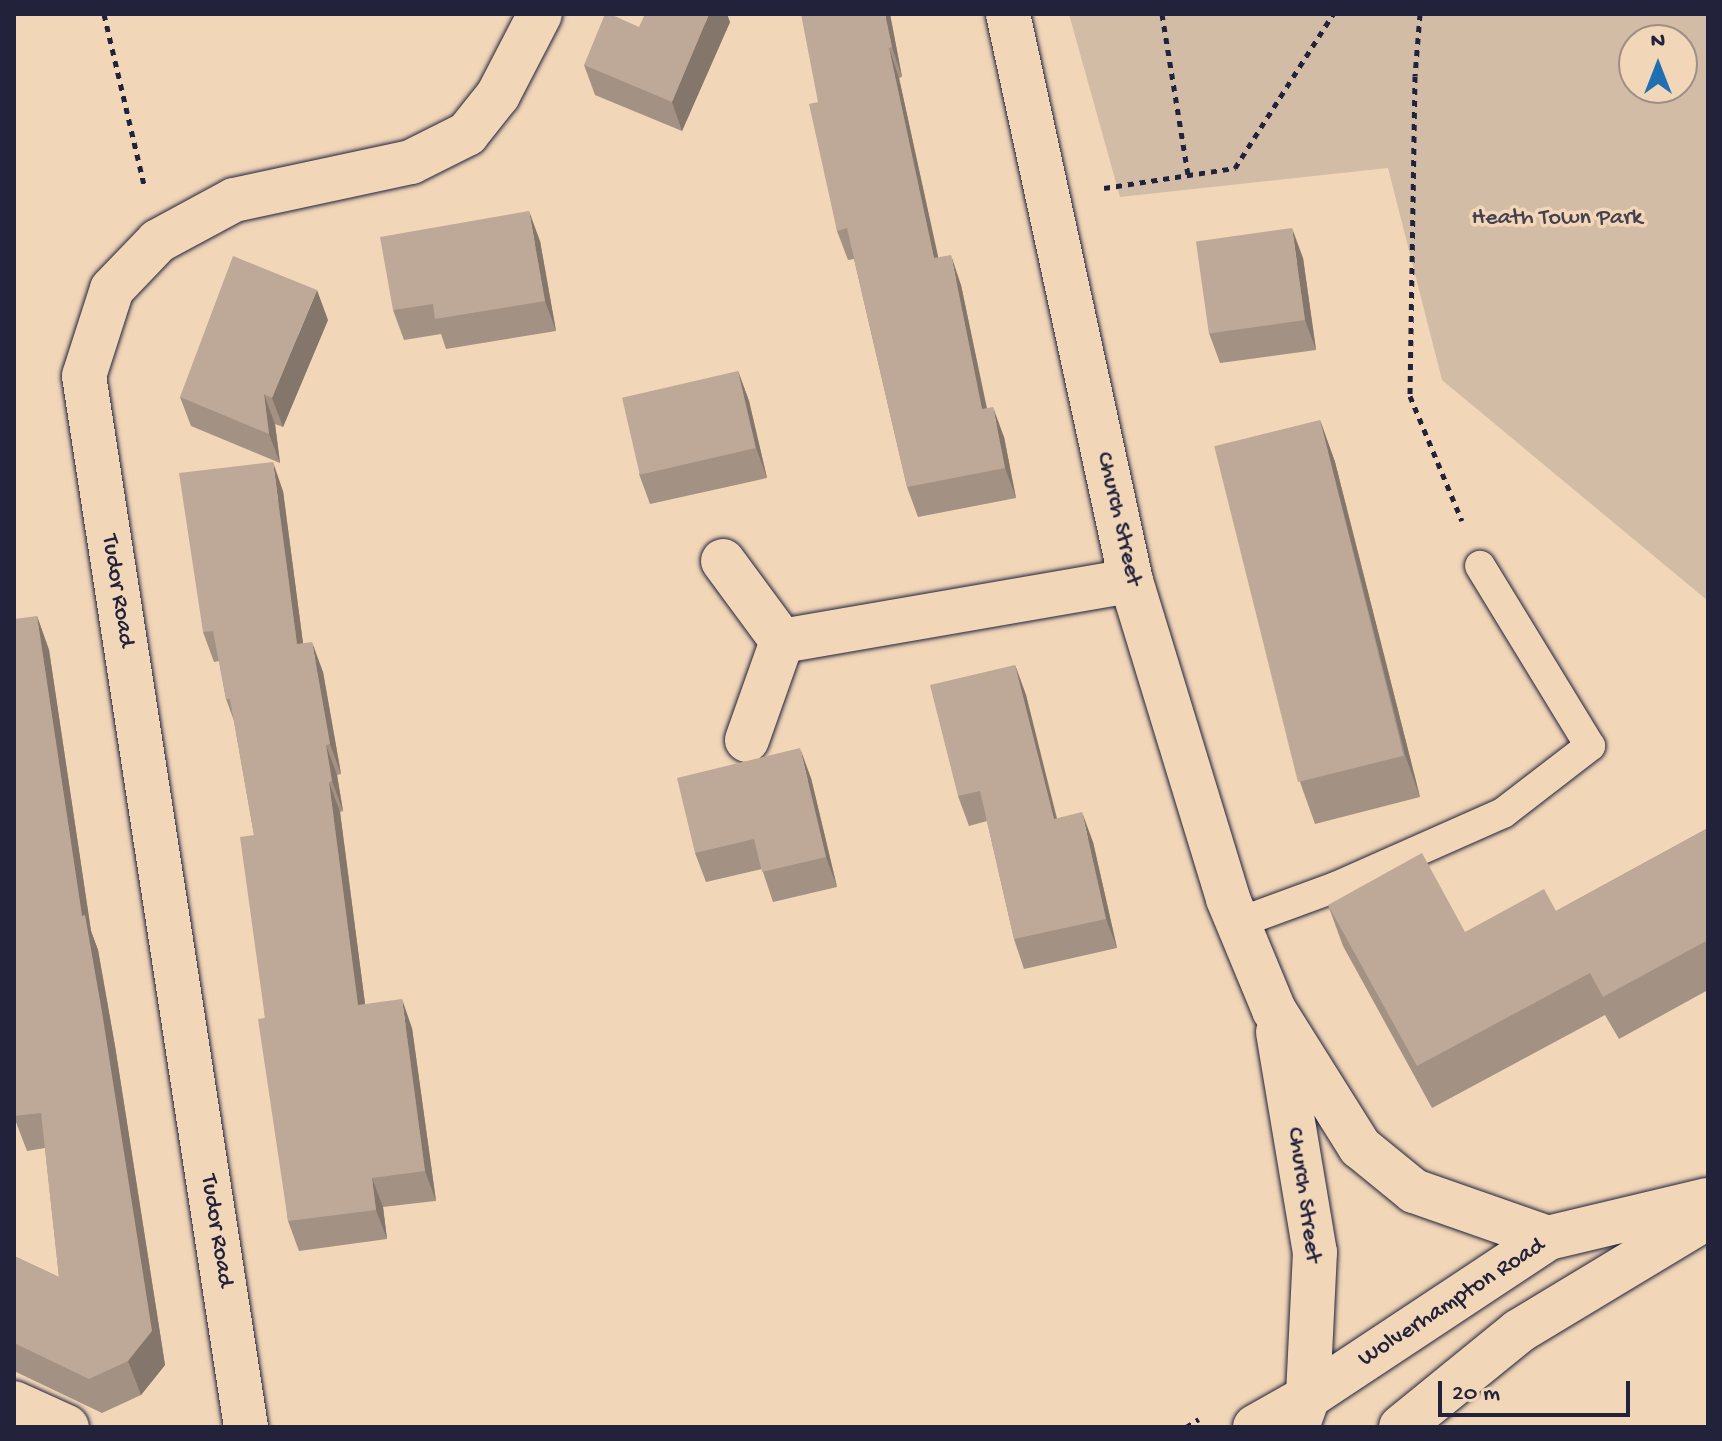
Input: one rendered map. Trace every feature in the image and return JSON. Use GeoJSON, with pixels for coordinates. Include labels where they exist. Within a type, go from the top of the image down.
{"type":"FeatureCollection","features":[{"type":"Feature","properties":{"kind":"street","name":"Tudor Road"},"geometry":{"type":"LineString","coordinates":[[246,1427],[84,376],[112,289],[158,241],[234,200],[411,162],[467,134],[498,95],[540,14]]}},
{"type":"Feature","properties":{"kind":"street","name":"Church Street"},"geometry":{"type":"LineString","coordinates":[[1008,14],[1131,581],[1238,923],[1274,1010],[1360,1147],[1381,1165],[1414,1191],[1548,1238]]}},
{"type":"Feature","properties":{"kind":"street"},"geometry":{"type":"LineString","coordinates":[[723,561],[782,641]]}},
{"type":"Feature","properties":{"kind":"street"},"geometry":{"type":"LineString","coordinates":[[782,641],[1131,581]]}},
{"type":"Feature","properties":{"kind":"street"},"geometry":{"type":"LineString","coordinates":[[747,740],[782,641]]}},
{"type":"Feature","properties":{"kind":"street","name":"Church Street"},"geometry":{"type":"LineString","coordinates":[[1274,1010],[1315,1252],[1302,1412]]}},
{"type":"Feature","properties":{"kind":"street","name":"Wolverhampton Road"},"geometry":{"type":"LineString","coordinates":[[1255,1427],[1302,1412],[1548,1238],[1708,1200]]}},
{"type":"Feature","properties":{"kind":"street"},"geometry":{"type":"LineString","coordinates":[[1401,1427],[1519,1331],[1708,1217]]}},
{"type":"Feature","properties":{"kind":"street"},"geometry":{"type":"LineString","coordinates":[[14,1403],[67,1427]]}},
{"type":"Feature","properties":{"kind":"lane"},"geometry":{"type":"LineString","coordinates":[[1238,923],[1336,887],[1503,813],[1590,746],[1480,566]]}},
{"type":"Feature","properties":{"kind":"path"},"geometry":{"type":"LineString","coordinates":[[104,14],[158,241]]}},
{"type":"Feature","properties":{"kind":"path"},"geometry":{"type":"LineString","coordinates":[[1162,14],[1188,175]]}},
{"type":"Feature","properties":{"kind":"path"},"geometry":{"type":"LineString","coordinates":[[1048,197],[1235,168],[1333,14]]}},
{"type":"Feature","properties":{"kind":"path"},"geometry":{"type":"LineString","coordinates":[[1420,14],[1415,76],[1410,396],[1480,566]]}},
{"type":"Feature","properties":{"kind":"green space","name":"Heath Town Park"},"geometry":{"type":"Polygon","coordinates":[[[1069,14],[1708,14],[1708,601],[1442,380],[1388,168],[1120,197],[1069,14]]]}},
{"type":"Feature","properties":{"kind":"building"},"geometry":{"type":"Polygon","coordinates":[[[605,14],[639,27],[645,14],[709,14],[672,102],[584,65],[605,14]]]}},
{"type":"Feature","properties":{"kind":"building"},"geometry":{"type":"Polygon","coordinates":[[[801,14],[885,14],[892,47],[889,48],[934,258],[951,255],[982,409],[993,407],[1005,468],[907,487],[847,228],[837,231],[809,104],[818,102],[801,14]]]}},
{"type":"Feature","properties":{"kind":"building"},"geometry":{"type":"Polygon","coordinates":[[[529,211],[545,301],[435,319],[433,304],[393,310],[380,237],[529,211]]]}},
{"type":"Feature","properties":{"kind":"building"},"geometry":{"type":"Polygon","coordinates":[[[1292,228],[1305,320],[1209,334],[1196,241],[1292,228]]]}},
{"type":"Feature","properties":{"kind":"building"},"geometry":{"type":"Polygon","coordinates":[[[233,256],[317,290],[272,398],[264,394],[269,434],[180,397],[233,256]]]}},
{"type":"Feature","properties":{"kind":"building"},"geometry":{"type":"Polygon","coordinates":[[[738,371],[756,448],[640,475],[622,398],[738,371]]]}},
{"type":"Feature","properties":{"kind":"building"},"geometry":{"type":"Polygon","coordinates":[[[1320,420],[1404,756],[1298,782],[1214,446],[1320,420]]]}},
{"type":"Feature","properties":{"kind":"building"},"geometry":{"type":"Polygon","coordinates":[[[273,462],[297,644],[312,642],[330,744],[326,745],[332,781],[329,782],[358,1005],[402,999],[425,1171],[372,1178],[376,1210],[288,1221],[258,1019],[265,1018],[240,837],[254,835],[230,699],[226,699],[213,631],[203,632],[179,473],[273,462]]]}},
{"type":"Feature","properties":{"kind":"building"},"geometry":{"type":"Polygon","coordinates":[[[37,616],[82,916],[85,915],[102,1012],[152,1331],[128,1361],[89,1379],[14,1343],[14,1256],[59,1277],[41,1113],[14,1116],[14,619],[37,616]]]}},
{"type":"Feature","properties":{"kind":"building"},"geometry":{"type":"Polygon","coordinates":[[[1015,665],[1054,819],[1082,812],[1106,919],[1014,939],[980,791],[958,796],[930,685],[1015,665]]]}},
{"type":"Feature","properties":{"kind":"building"},"geometry":{"type":"Polygon","coordinates":[[[800,748],[826,857],[762,872],[754,839],[695,853],[677,778],[800,748]]]}},
{"type":"Feature","properties":{"kind":"building"},"geometry":{"type":"Polygon","coordinates":[[[1708,828],[1708,940],[1603,997],[1590,973],[1417,1066],[1328,905],[1422,853],[1465,932],[1544,889],[1556,911],[1708,828]]]}}]}
